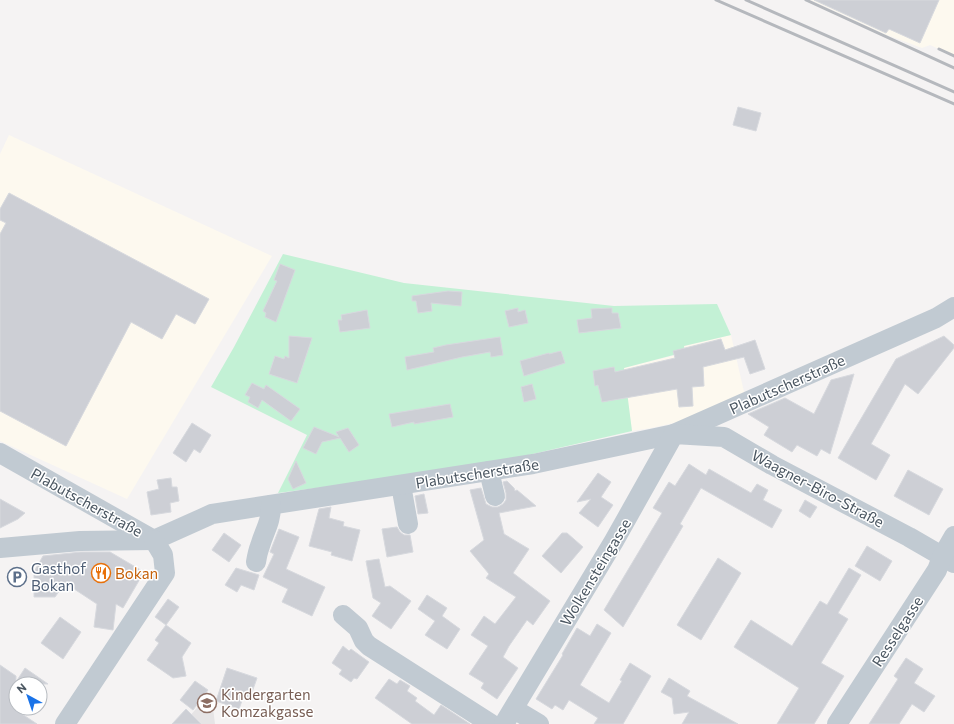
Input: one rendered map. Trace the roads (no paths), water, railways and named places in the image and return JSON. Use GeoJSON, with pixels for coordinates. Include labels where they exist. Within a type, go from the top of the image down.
{"type":"FeatureCollection","features":[{"type":"Feature","properties":{"kind":"street","name":"Plabutscherstraße"},"geometry":{"type":"LineString","coordinates":[[0,453],[154,540],[212,514],[533,464],[674,434],[930,321],[954,308]]}},
{"type":"Feature","properties":{"kind":"street","name":"Waagner-Biro-Straße"},"geometry":{"type":"LineString","coordinates":[[674,434],[724,437],[772,465],[910,537],[948,560]]}},
{"type":"Feature","properties":{"kind":"street","name":"Wolkensteingasse"},"geometry":{"type":"LineString","coordinates":[[539,724],[509,716],[610,548],[674,434]]}},
{"type":"Feature","properties":{"kind":"street"},"geometry":{"type":"LineString","coordinates":[[489,471],[495,496]]}},
{"type":"Feature","properties":{"kind":"street"},"geometry":{"type":"LineString","coordinates":[[401,485],[408,524]]}},
{"type":"Feature","properties":{"kind":"street"},"geometry":{"type":"LineString","coordinates":[[256,562],[260,545],[269,524],[271,505]]}},
{"type":"Feature","properties":{"kind":"street","name":"Resselgasse"},"geometry":{"type":"LineString","coordinates":[[837,724],[937,570],[948,560],[954,536]]}},
{"type":"Feature","properties":{"kind":"street"},"geometry":{"type":"LineString","coordinates":[[0,548],[80,541],[154,540],[163,555],[165,573],[65,724]]}},
{"type":"Feature","properties":{"kind":"street"},"geometry":{"type":"LineString","coordinates":[[343,615],[358,628],[364,641],[369,646],[491,724]]}},
{"type":"Feature","properties":{"kind":"railway"},"geometry":{"type":"LineString","coordinates":[[716,0],[954,104]]}},
{"type":"Feature","properties":{"kind":"railway"},"geometry":{"type":"LineString","coordinates":[[746,0],[954,92]]}},
{"type":"Feature","properties":{"kind":"railway"},"geometry":{"type":"LineString","coordinates":[[806,0],[954,68]]}},
{"type":"Feature","properties":{"kind":"railway"},"geometry":{"type":"LineString","coordinates":[[939,49],[954,56]]}},
{"type":"Feature","properties":{"kind":"place","name":"Bokan"},"geometry":{"type":"Point","coordinates":[101,573]}},
{"type":"Feature","properties":{"kind":"place","name":"Gasthof Bokan"},"geometry":{"type":"Point","coordinates":[17,577]}},
{"type":"Feature","properties":{"kind":"place","name":"Kindergarten Komzakgasse"},"geometry":{"type":"Point","coordinates":[207,703]}}]}
